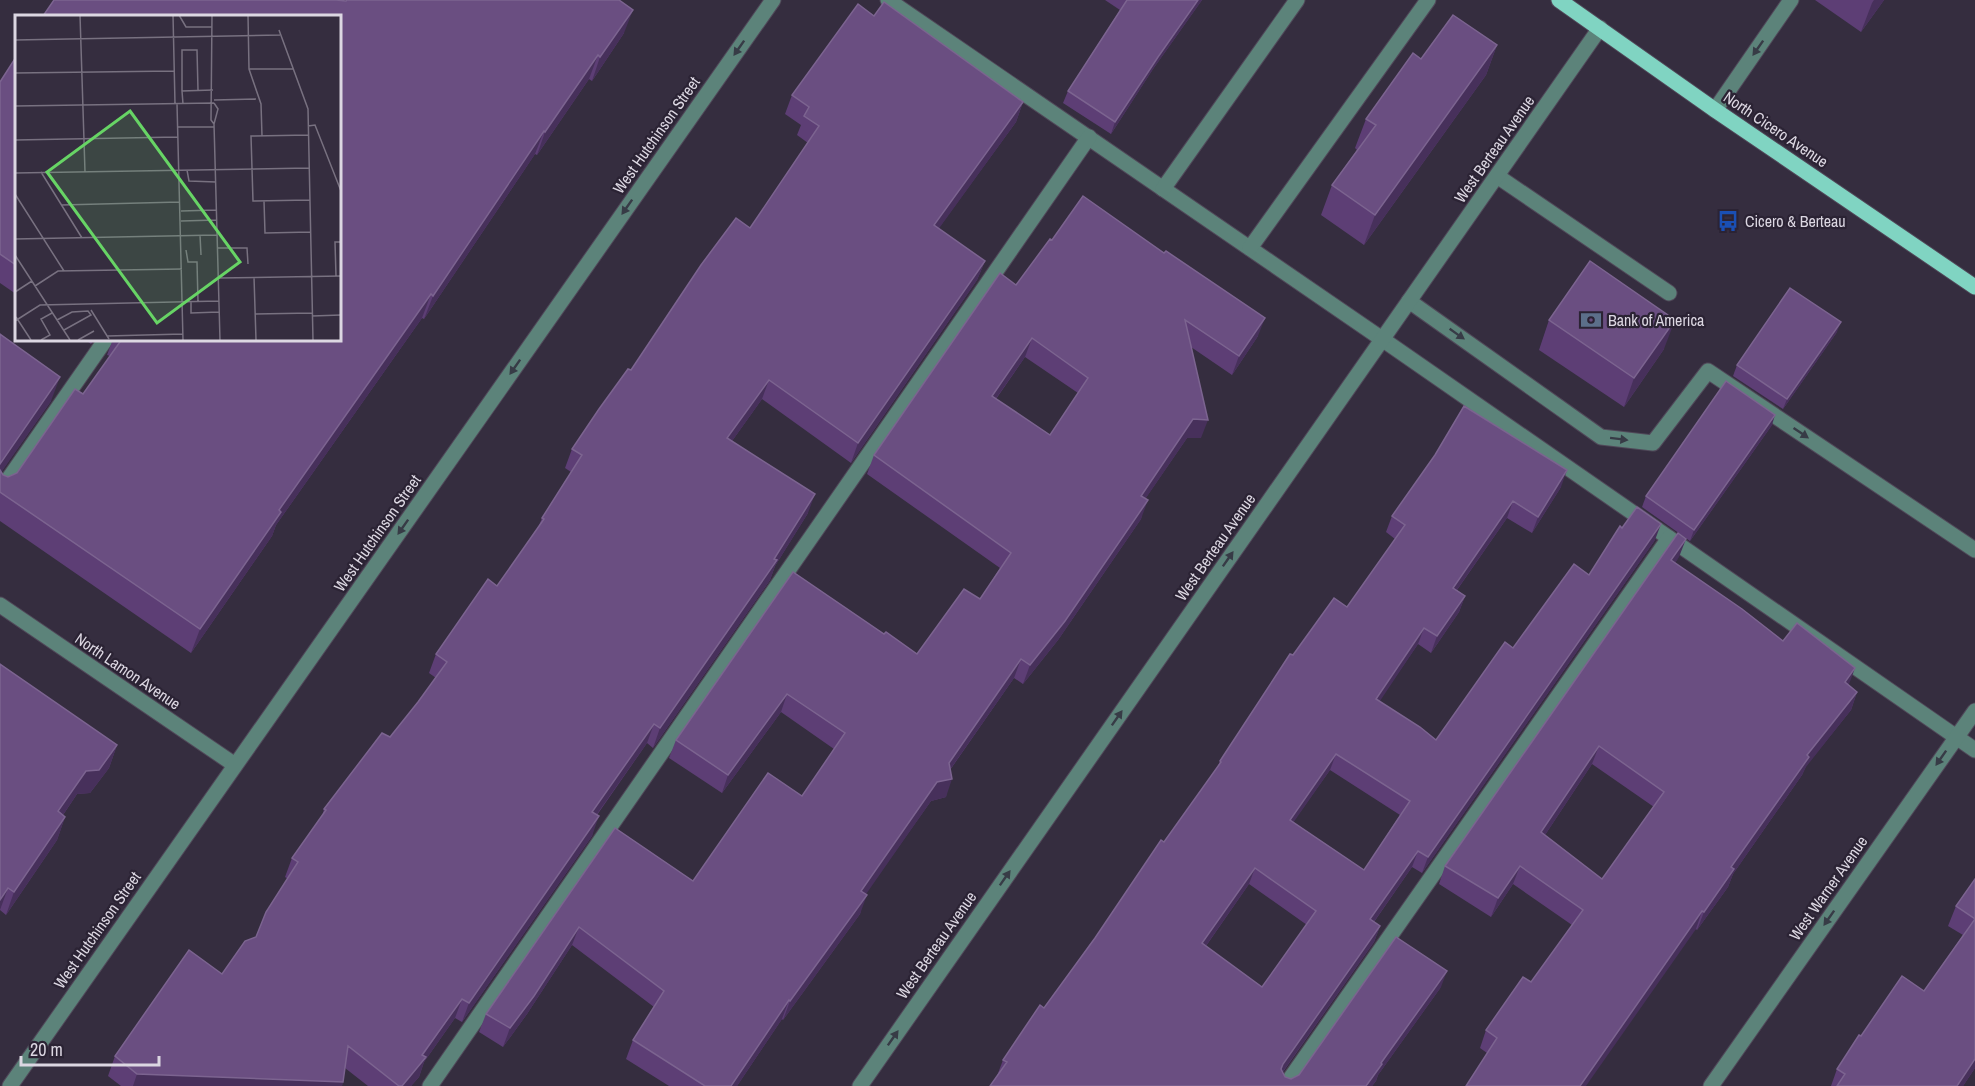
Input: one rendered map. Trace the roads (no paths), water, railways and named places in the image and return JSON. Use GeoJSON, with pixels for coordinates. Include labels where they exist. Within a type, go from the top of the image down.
{"type":"FeatureCollection","features":[{"type":"Feature","properties":{"kind":"main road","name":"North Cicero Avenue"},"geometry":{"type":"LineString","coordinates":[[1559,0],[1715,110],[1974,284]]}},
{"type":"Feature","properties":{"kind":"street","name":"West Hutchinson Street"},"geometry":{"type":"LineString","coordinates":[[10,1086],[773,0]]}},
{"type":"Feature","properties":{"kind":"street"},"geometry":{"type":"LineString","coordinates":[[888,0],[1975,750]]}},
{"type":"Feature","properties":{"kind":"street"},"geometry":{"type":"LineString","coordinates":[[1163,189],[1297,0]]}},
{"type":"Feature","properties":{"kind":"street"},"geometry":{"type":"LineString","coordinates":[[1250,248],[1428,0]]}},
{"type":"Feature","properties":{"kind":"street"},"geometry":{"type":"LineString","coordinates":[[1715,110],[1791,0]]}},
{"type":"Feature","properties":{"kind":"street","name":"West Berteau Avenue"},"geometry":{"type":"LineString","coordinates":[[860,1086],[1600,28]]}},
{"type":"Feature","properties":{"kind":"street"},"geometry":{"type":"LineString","coordinates":[[430,1086],[1089,138]]}},
{"type":"Feature","properties":{"kind":"street"},"geometry":{"type":"LineString","coordinates":[[1497,176],[1669,293]]}},
{"type":"Feature","properties":{"kind":"street"},"geometry":{"type":"LineString","coordinates":[[1409,301],[1601,437],[1653,443],[1708,371],[1975,550]]}},
{"type":"Feature","properties":{"kind":"street"},"geometry":{"type":"LineString","coordinates":[[0,491],[105,340]]}},
{"type":"Feature","properties":{"kind":"street"},"geometry":{"type":"LineString","coordinates":[[1285,1086],[1669,538]]}},
{"type":"Feature","properties":{"kind":"street","name":"North Lamon Avenue"},"geometry":{"type":"LineString","coordinates":[[0,605],[235,765]]}},
{"type":"Feature","properties":{"kind":"street","name":"West Warner Avenue"},"geometry":{"type":"LineString","coordinates":[[1711,1086],[1975,711]]}},
{"type":"Feature","properties":{"kind":"place","name":"Cicero & Berteau"},"geometry":{"type":"Point","coordinates":[1728,221]}},
{"type":"Feature","properties":{"kind":"place","name":"Bank of America"},"geometry":{"type":"Point","coordinates":[1591,320]}}]}
